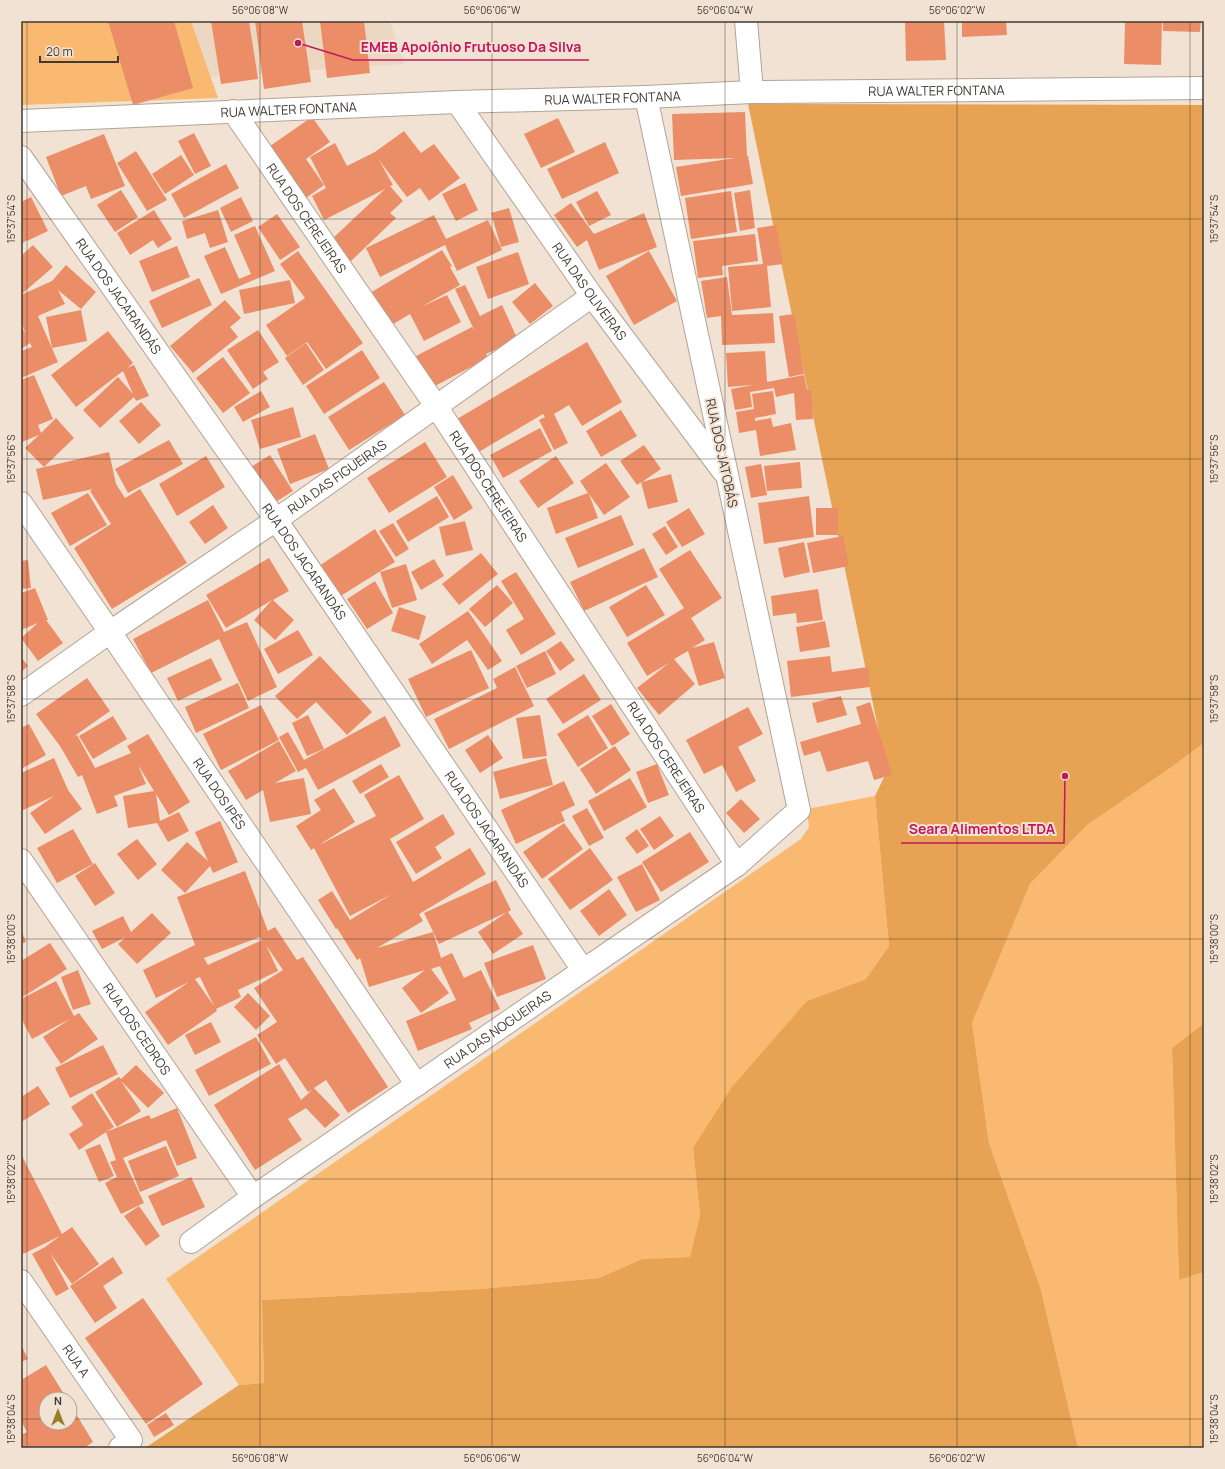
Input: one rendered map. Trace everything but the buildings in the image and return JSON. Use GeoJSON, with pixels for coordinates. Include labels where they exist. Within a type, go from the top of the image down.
{"type":"FeatureCollection","features":[{"type":"Feature","properties":{"kind":"street"},"geometry":{"type":"LineString","coordinates":[[746,21],[752,92]]}},
{"type":"Feature","properties":{"kind":"street","name":"RUA WALTER FONTANA"},"geometry":{"type":"LineString","coordinates":[[21,121],[457,102],[646,97],[752,92],[1204,88]]}},
{"type":"Feature","properties":{"kind":"street","name":"RUA DOS JATOBÁS"},"geometry":{"type":"LineString","coordinates":[[646,97],[799,810]]}},
{"type":"Feature","properties":{"kind":"street","name":"RUA DAS OLIVEIRAS"},"geometry":{"type":"LineString","coordinates":[[457,102],[592,296],[727,476]]}},
{"type":"Feature","properties":{"kind":"street","name":"RUA DOS CEREJEIRAS"},"geometry":{"type":"LineString","coordinates":[[233,111],[436,406],[737,865]]}},
{"type":"Feature","properties":{"kind":"street","name":"RUA DOS JACARANDÁS"},"geometry":{"type":"LineString","coordinates":[[21,156],[276,520],[583,970]]}},
{"type":"Feature","properties":{"kind":"street","name":"RUA DAS FIGUEIRAS"},"geometry":{"type":"LineString","coordinates":[[21,695],[110,632],[276,520],[592,296]]}},
{"type":"Feature","properties":{"kind":"street","name":"RUA DOS IPÊS"},"geometry":{"type":"LineString","coordinates":[[21,503],[417,1085]]}},
{"type":"Feature","properties":{"kind":"street","name":"RUA DAS NOGUEIRAS"},"geometry":{"type":"LineString","coordinates":[[191,1242],[737,865],[799,810]]}},
{"type":"Feature","properties":{"kind":"street","name":"RUA DOS CEDROS"},"geometry":{"type":"LineString","coordinates":[[21,860],[253,1198]]}},
{"type":"Feature","properties":{"kind":"street","name":"RUA A"},"geometry":{"type":"LineString","coordinates":[[21,1281],[126,1444]]}},
{"type":"Feature","properties":{"kind":"shaded area"},"geometry":{"type":"Polygon","coordinates":[[[21,21],[191,21],[218,98],[21,105],[21,21]]]}},
{"type":"Feature","properties":{"kind":"shaded area"},"geometry":{"type":"Polygon","coordinates":[[[191,21],[390,21],[404,64],[210,77],[191,21]]]}},
{"type":"Feature","properties":{"kind":"shaded area"},"geometry":{"type":"Polygon","coordinates":[[[748,104],[1204,105],[1204,743],[1087,825],[1030,884],[972,1023],[989,1143],[1041,1290],[1078,1448],[145,1448],[239,1385],[264,1383],[262,1300],[480,1289],[599,1278],[642,1259],[690,1257],[700,1215],[693,1148],[732,1087],[807,1001],[866,979],[889,946],[875,796],[887,771],[748,104]]]}},
{"type":"Feature","properties":{"kind":"shaded area"},"geometry":{"type":"Polygon","coordinates":[[[1204,743],[1204,1023],[1172,1048],[1179,1280],[1204,1272],[1204,1448],[1078,1448],[1041,1290],[989,1143],[972,1023],[1030,884],[1087,825],[1204,743]]]}},
{"type":"Feature","properties":{"kind":"shaded area"},"geometry":{"type":"Polygon","coordinates":[[[875,796],[889,946],[866,979],[807,1001],[693,1148],[700,1215],[690,1257],[642,1259],[599,1278],[480,1289],[262,1300],[264,1383],[239,1385],[166,1279],[801,839],[809,827],[807,809],[875,796]]]}},
{"type":"Feature","properties":{"kind":"shaded area"},"geometry":{"type":"Polygon","coordinates":[[[1204,1023],[1204,1272],[1179,1280],[1172,1048],[1204,1023]]]}},
{"type":"Feature","properties":{"kind":"place","name":"EMEB Apolônio Frutuoso Da Silva"},"geometry":{"type":"Point","coordinates":[298,43]}},
{"type":"Feature","properties":{"kind":"place","name":"Seara Alimentos LTDA"},"geometry":{"type":"Point","coordinates":[1065,776]}}]}
